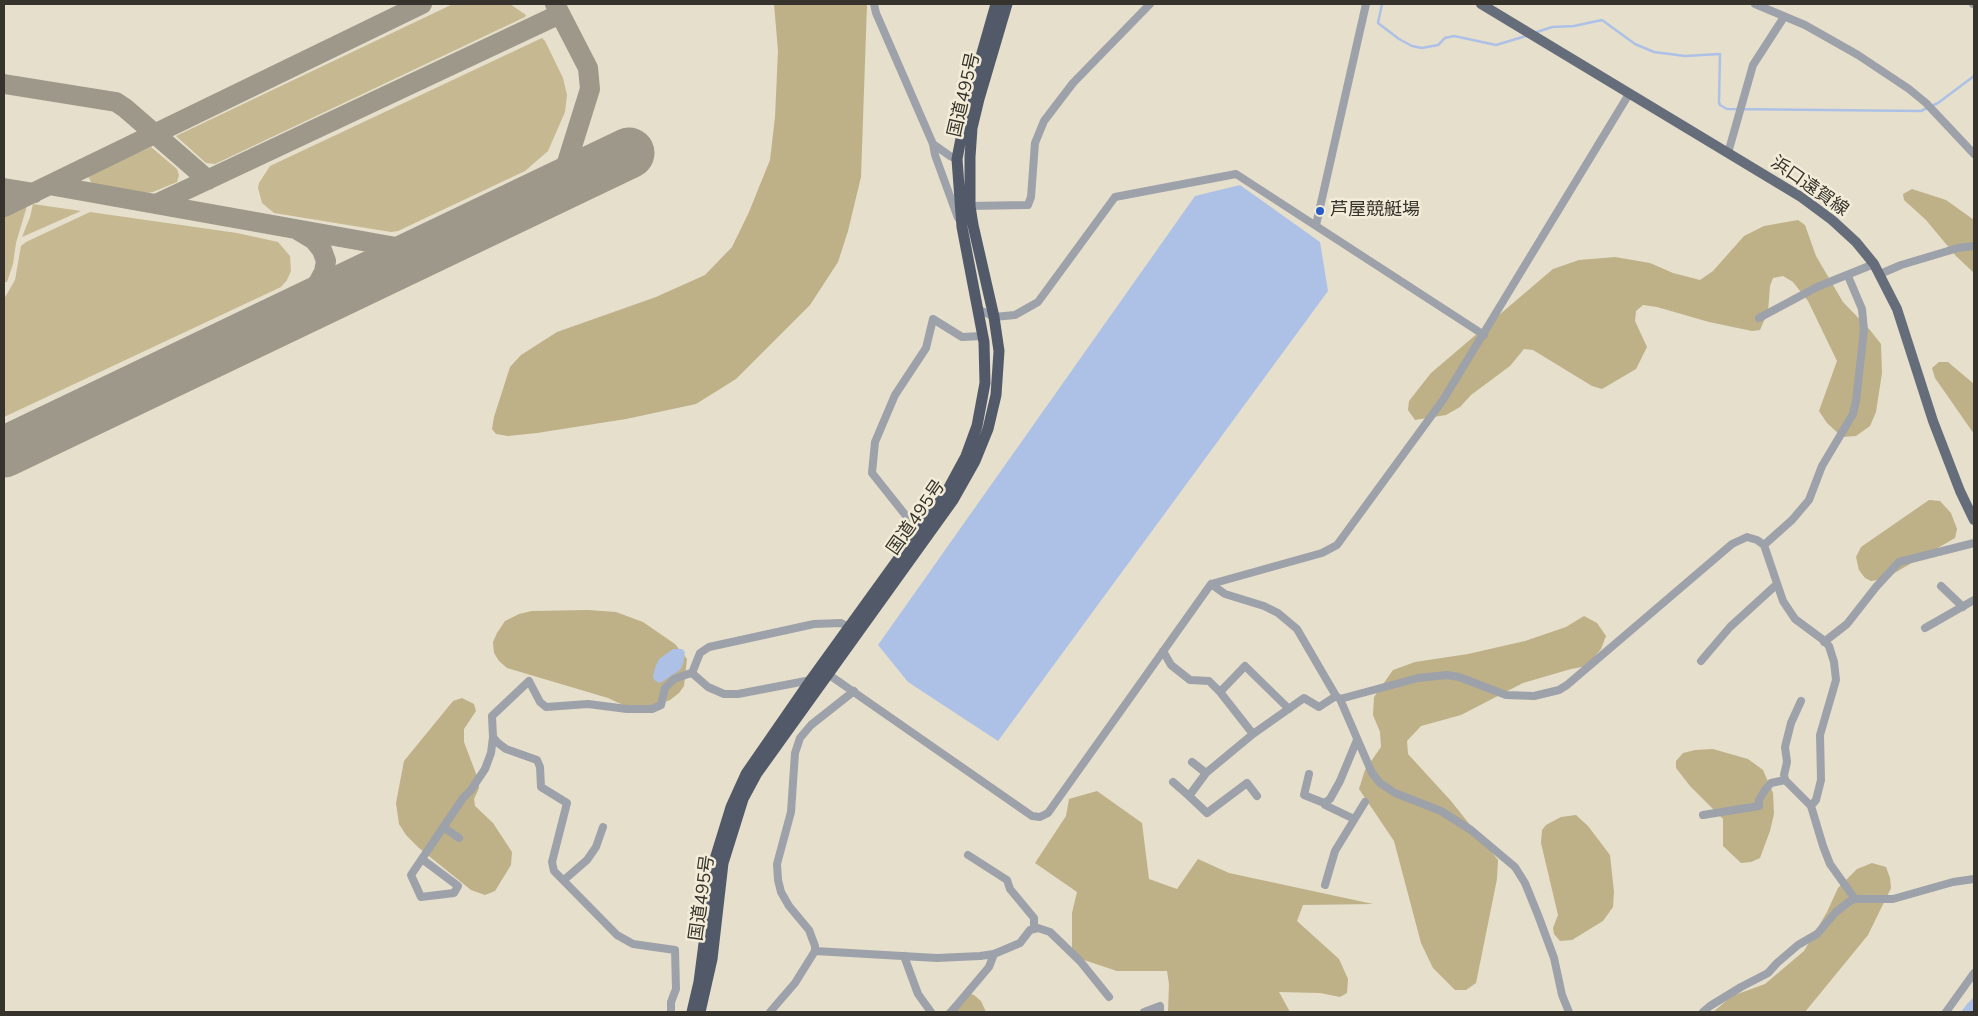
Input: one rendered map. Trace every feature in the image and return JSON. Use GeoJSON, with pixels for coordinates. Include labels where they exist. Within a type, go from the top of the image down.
{"type":"FeatureCollection","features":[{"type":"Feature","properties":{"kind":"highway","name":"国道495号"},"geometry":{"type":"LineString","coordinates":[[692,1012],[699,982],[715,859],[723,831],[746,774],[811,680],[824,671],[953,500],[975,461],[988,429],[996,395],[999,351],[994,317],[973,225],[965,206],[957,159],[968,102],[996,4]]}},
{"type":"Feature","properties":{"kind":"highway","name":"国道495号"},"geometry":{"type":"LineString","coordinates":[[700,1012],[712,960],[723,863],[743,799],[757,773],[824,671],[849,627],[946,493],[966,456],[977,426],[985,383],[983,336],[962,227],[972,128],[1007,4]]}},
{"type":"Feature","properties":{"kind":"main road","name":"浜口遠賀線"},"geometry":{"type":"LineString","coordinates":[[1482,4],[1801,196],[1856,242],[1874,264],[1897,309],[1933,421],[1960,491],[1974,520]]}},
{"type":"Feature","properties":{"kind":"street"},"geometry":{"type":"LineString","coordinates":[[874,4],[876,13],[933,144],[935,155],[962,227]]}},
{"type":"Feature","properties":{"kind":"street"},"geometry":{"type":"LineString","coordinates":[[965,206],[1028,205],[1035,143],[1044,121],[1073,83],[1150,4]]}},
{"type":"Feature","properties":{"kind":"street"},"geometry":{"type":"LineString","coordinates":[[1316,225],[1366,4]]}},
{"type":"Feature","properties":{"kind":"street"},"geometry":{"type":"LineString","coordinates":[[1755,4],[1805,26],[1858,55],[1910,89],[1926,103],[1974,154]]}},
{"type":"Feature","properties":{"kind":"street"},"geometry":{"type":"LineString","coordinates":[[1728,153],[1753,65],[1784,16]]}},
{"type":"Feature","properties":{"kind":"street"},"geometry":{"type":"LineString","coordinates":[[824,671],[1032,816],[1040,817],[1048,813],[1211,584],[1322,553],[1337,545],[1443,400],[1629,94]]}},
{"type":"Feature","properties":{"kind":"street"},"geometry":{"type":"LineString","coordinates":[[933,144],[957,159]]}},
{"type":"Feature","properties":{"kind":"street"},"geometry":{"type":"LineString","coordinates":[[978,309],[994,317],[1015,315],[1038,302],[1116,197],[1236,174],[1484,334]]}},
{"type":"Feature","properties":{"kind":"street"},"geometry":{"type":"LineString","coordinates":[[1880,274],[1901,265],[1958,248],[1974,246]]}},
{"type":"Feature","properties":{"kind":"street"},"geometry":{"type":"LineString","coordinates":[[1759,318],[1817,287],[1874,264]]}},
{"type":"Feature","properties":{"kind":"street"},"geometry":{"type":"LineString","coordinates":[[1764,544],[1792,520],[1809,500],[1822,466],[1853,414],[1864,330],[1862,309],[1848,276]]}},
{"type":"Feature","properties":{"kind":"street"},"geometry":{"type":"LineString","coordinates":[[922,526],[906,517],[872,473],[875,442],[895,395],[926,348],[933,319],[962,337],[983,336]]}},
{"type":"Feature","properties":{"kind":"street"},"geometry":{"type":"LineString","coordinates":[[1189,796],[1206,773],[1252,734],[1304,698],[1319,707],[1338,698],[1418,678],[1447,675],[1506,695],[1534,696],[1559,690],[1732,544],[1747,538],[1764,544]]}},
{"type":"Feature","properties":{"kind":"street"},"geometry":{"type":"LineString","coordinates":[[1824,642],[1847,624],[1876,587],[1899,562],[1974,543]]}},
{"type":"Feature","properties":{"kind":"street"},"geometry":{"type":"LineString","coordinates":[[1764,544],[1776,585],[1783,601],[1795,619],[1829,646],[1834,662],[1836,680],[1821,726],[1820,735],[1821,780],[1816,800],[1812,806]]}},
{"type":"Feature","properties":{"kind":"street"},"geometry":{"type":"LineString","coordinates":[[1211,584],[1225,594],[1264,606],[1278,613],[1297,629],[1338,698],[1372,773],[1380,783],[1395,793],[1440,811],[1456,820],[1515,867],[1525,883],[1542,923],[1554,958],[1562,995],[1569,1012]]}},
{"type":"Feature","properties":{"kind":"street"},"geometry":{"type":"LineString","coordinates":[[1700,662],[1730,628],[1776,585]]}},
{"type":"Feature","properties":{"kind":"street"},"geometry":{"type":"LineString","coordinates":[[1941,586],[1963,607]]}},
{"type":"Feature","properties":{"kind":"street"},"geometry":{"type":"LineString","coordinates":[[1925,628],[1974,600]]}},
{"type":"Feature","properties":{"kind":"street"},"geometry":{"type":"LineString","coordinates":[[422,859],[458,886],[454,893],[421,897],[411,875],[443,827],[485,769],[491,753],[493,737],[492,716],[529,681],[540,702],[546,707],[588,704],[628,709],[652,709],[661,705],[665,688],[674,679],[692,673],[700,653],[709,647],[814,624],[841,623],[849,627]]}},
{"type":"Feature","properties":{"kind":"street"},"geometry":{"type":"LineString","coordinates":[[1163,652],[1171,666],[1190,680],[1209,681],[1220,692],[1252,734]]}},
{"type":"Feature","properties":{"kind":"street"},"geometry":{"type":"LineString","coordinates":[[1220,692],[1245,666],[1289,709]]}},
{"type":"Feature","properties":{"kind":"street"},"geometry":{"type":"LineString","coordinates":[[692,673],[708,686],[724,694],[738,694],[811,680]]}},
{"type":"Feature","properties":{"kind":"street"},"geometry":{"type":"LineString","coordinates":[[770,1012],[795,983],[815,950],[809,930],[789,906],[781,892],[777,864],[791,812],[795,753],[800,738],[811,725],[854,691]]}},
{"type":"Feature","properties":{"kind":"street"},"geometry":{"type":"LineString","coordinates":[[1801,701],[1785,747],[1787,762],[1784,775],[1785,780],[1812,806],[1830,864],[1855,899]]}},
{"type":"Feature","properties":{"kind":"street"},"geometry":{"type":"LineString","coordinates":[[493,737],[506,750],[537,760],[540,767],[541,787],[567,803],[552,862],[554,871],[617,935],[633,944],[675,950],[676,989],[671,1002],[671,1012]]}},
{"type":"Feature","properties":{"kind":"street"},"geometry":{"type":"LineString","coordinates":[[1324,803],[1330,799],[1340,781],[1357,740]]}},
{"type":"Feature","properties":{"kind":"street"},"geometry":{"type":"LineString","coordinates":[[1192,762],[1206,773]]}},
{"type":"Feature","properties":{"kind":"street"},"geometry":{"type":"LineString","coordinates":[[1309,774],[1304,795],[1354,819]]}},
{"type":"Feature","properties":{"kind":"street"},"geometry":{"type":"LineString","coordinates":[[1703,815],[1759,806],[1759,800],[1771,784],[1785,780]]}},
{"type":"Feature","properties":{"kind":"street"},"geometry":{"type":"LineString","coordinates":[[1173,782],[1213,818]]}},
{"type":"Feature","properties":{"kind":"street"},"geometry":{"type":"LineString","coordinates":[[1207,812],[1247,783],[1257,796]]}},
{"type":"Feature","properties":{"kind":"street"},"geometry":{"type":"LineString","coordinates":[[1325,885],[1335,851],[1365,802]]}},
{"type":"Feature","properties":{"kind":"street"},"geometry":{"type":"LineString","coordinates":[[443,827],[459,838]]}},
{"type":"Feature","properties":{"kind":"street"},"geometry":{"type":"LineString","coordinates":[[564,880],[587,860],[596,846],[602,827]]}},
{"type":"Feature","properties":{"kind":"street"},"geometry":{"type":"LineString","coordinates":[[968,855],[1007,880],[1010,889],[1034,918],[1034,929]]}},
{"type":"Feature","properties":{"kind":"street"},"geometry":{"type":"LineString","coordinates":[[1703,1012],[1741,986],[1768,973],[1798,945],[1817,934],[1836,912],[1850,900],[1893,899],[1953,882],[1973,882]]}},
{"type":"Feature","properties":{"kind":"street"},"geometry":{"type":"LineString","coordinates":[[815,950],[937,958],[994,954],[1020,943],[1030,930],[1038,928],[1050,932],[1080,961],[1109,997]]}},
{"type":"Feature","properties":{"kind":"street"},"geometry":{"type":"LineString","coordinates":[[951,1012],[989,967],[994,954]]}},
{"type":"Feature","properties":{"kind":"street"},"geometry":{"type":"LineString","coordinates":[[904,956],[918,994],[931,1012]]}},
{"type":"Feature","properties":{"kind":"street"},"geometry":{"type":"LineString","coordinates":[[1946,1012],[1974,972]]}},
{"type":"Feature","properties":{"kind":"street"},"geometry":{"type":"LineString","coordinates":[[1144,1012],[1160,1006],[1160,1012]]}},
{"type":"Feature","properties":{"kind":"shaded area"},"geometry":{"type":"Polygon","coordinates":[[[453,4],[510,4],[526,15],[215,164],[206,163],[176,136],[453,4]]]}},
{"type":"Feature","properties":{"kind":"shaded area"},"geometry":{"type":"Polygon","coordinates":[[[774,4],[867,4],[861,177],[848,231],[838,262],[810,305],[736,379],[696,404],[626,419],[537,433],[508,436],[496,434],[492,429],[494,417],[510,367],[521,355],[557,332],[656,297],[705,275],[732,247],[749,212],[770,160],[775,117],[778,51],[774,4]]]}},
{"type":"Feature","properties":{"kind":"shaded area"},"geometry":{"type":"Polygon","coordinates":[[[542,38],[563,78],[567,95],[565,112],[548,151],[525,171],[398,231],[391,232],[274,213],[262,203],[258,188],[259,183],[270,166],[542,38]]]}},
{"type":"Feature","properties":{"kind":"shaded area"},"geometry":{"type":"Polygon","coordinates":[[[151,147],[177,169],[179,175],[177,182],[147,193],[92,184],[88,176],[151,147]]]}},
{"type":"Feature","properties":{"kind":"shaded area"},"geometry":{"type":"Polygon","coordinates":[[[1912,189],[1946,200],[1974,220],[1974,273],[1956,256],[1926,220],[1904,200],[1903,194],[1912,189]]]}},
{"type":"Feature","properties":{"kind":"shaded area"},"geometry":{"type":"Polygon","coordinates":[[[33,204],[81,211],[22,237],[33,204]]]}},
{"type":"Feature","properties":{"kind":"shaded area"},"geometry":{"type":"Polygon","coordinates":[[[27,206],[16,243],[13,264],[7,282],[4,282],[4,217],[27,206]]]}},
{"type":"Feature","properties":{"kind":"shaded area"},"geometry":{"type":"Polygon","coordinates":[[[90,212],[237,233],[278,242],[290,256],[291,271],[281,287],[4,417],[4,299],[15,280],[21,246],[90,212]]]}},
{"type":"Feature","properties":{"kind":"shaded area"},"geometry":{"type":"Polygon","coordinates":[[[1798,220],[1805,225],[1816,256],[1843,302],[1881,344],[1882,373],[1876,412],[1870,426],[1856,436],[1842,437],[1827,423],[1819,411],[1837,361],[1808,301],[1793,282],[1783,276],[1773,278],[1770,286],[1768,312],[1760,330],[1752,331],[1709,322],[1657,307],[1643,305],[1636,311],[1635,321],[1647,347],[1636,369],[1602,389],[1592,386],[1533,350],[1524,349],[1510,366],[1471,395],[1460,407],[1446,415],[1415,420],[1408,410],[1409,401],[1431,373],[1553,269],[1579,260],[1615,257],[1650,263],[1673,273],[1700,280],[1713,271],[1744,236],[1764,226],[1798,220]]]}},
{"type":"Feature","properties":{"kind":"shaded area"},"geometry":{"type":"Polygon","coordinates":[[[1939,362],[1948,362],[1974,384],[1974,434],[1935,378],[1932,368],[1939,362]]]}},
{"type":"Feature","properties":{"kind":"shaded area"},"geometry":{"type":"Polygon","coordinates":[[[1929,500],[1940,501],[1951,513],[1957,529],[1955,538],[1884,579],[1871,581],[1865,578],[1859,570],[1856,557],[1861,547],[1929,500]]]}},
{"type":"Feature","properties":{"kind":"shaded area"},"geometry":{"type":"Polygon","coordinates":[[[588,610],[616,612],[643,622],[675,644],[687,659],[684,686],[679,693],[670,700],[641,711],[634,710],[608,698],[507,668],[494,653],[493,642],[497,633],[505,621],[519,614],[532,611],[588,610]]]}},
{"type":"Feature","properties":{"kind":"shaded area"},"geometry":{"type":"Polygon","coordinates":[[[1584,616],[1597,623],[1606,636],[1601,649],[1587,666],[1523,683],[1461,715],[1421,726],[1407,741],[1408,754],[1451,801],[1498,860],[1497,879],[1476,983],[1466,990],[1455,990],[1433,968],[1421,943],[1394,841],[1359,789],[1365,770],[1381,747],[1380,732],[1373,715],[1374,697],[1393,670],[1415,662],[1468,654],[1525,641],[1566,627],[1584,616]]]}},
{"type":"Feature","properties":{"kind":"shaded area"},"geometry":{"type":"Polygon","coordinates":[[[462,698],[474,704],[476,711],[464,729],[464,742],[478,779],[479,788],[474,799],[475,806],[493,823],[512,852],[511,865],[495,891],[485,895],[471,890],[419,848],[406,835],[399,824],[396,803],[404,761],[453,701],[462,698]]]}},
{"type":"Feature","properties":{"kind":"shaded area"},"geometry":{"type":"Polygon","coordinates":[[[1713,749],[1748,759],[1763,770],[1773,793],[1774,814],[1770,831],[1760,858],[1751,862],[1741,863],[1723,846],[1723,819],[1690,786],[1676,768],[1676,761],[1683,753],[1713,749]]]}},
{"type":"Feature","properties":{"kind":"shaded area"},"geometry":{"type":"Polygon","coordinates":[[[1097,791],[1142,823],[1149,879],[1177,889],[1198,859],[1229,873],[1373,904],[1303,905],[1297,921],[1339,959],[1348,979],[1347,993],[1340,997],[1320,993],[1279,992],[1290,1012],[1168,1012],[1169,984],[1167,971],[1117,971],[1072,956],[1072,913],[1077,892],[1035,863],[1066,816],[1069,799],[1097,791]]]}},
{"type":"Feature","properties":{"kind":"shaded area"},"geometry":{"type":"Polygon","coordinates":[[[1576,815],[1588,826],[1610,855],[1614,892],[1613,907],[1603,921],[1572,940],[1560,941],[1554,934],[1553,928],[1558,915],[1541,843],[1542,830],[1546,825],[1561,817],[1576,815]]]}},
{"type":"Feature","properties":{"kind":"shaded area"},"geometry":{"type":"Polygon","coordinates":[[[1872,863],[1886,867],[1891,888],[1868,935],[1805,1012],[1713,1012],[1732,996],[1765,984],[1804,951],[1827,912],[1838,888],[1857,869],[1872,863]]]}},
{"type":"Feature","properties":{"kind":"shaded area"},"geometry":{"type":"Polygon","coordinates":[[[968,993],[981,1001],[986,1012],[945,1012],[962,995],[968,993]]]}},
{"type":"Feature","properties":{"kind":"water"},"geometry":{"type":"Polygon","coordinates":[[[1240,185],[1320,242],[1328,291],[998,741],[908,682],[878,645],[1195,196],[1240,185]]]}},
{"type":"Feature","properties":{"kind":"water"},"geometry":{"type":"Polygon","coordinates":[[[673,649],[682,649],[685,652],[683,664],[680,670],[660,683],[654,680],[655,668],[659,659],[673,649]]]}},
{"type":"Feature","properties":{"kind":"water"},"geometry":{"type":"Polygon","coordinates":[[[1974,997],[1974,1012],[1961,1012],[1967,1004],[1974,997]]]}},
{"type":"Feature","properties":{"kind":"waterway"},"geometry":{"type":"LineString","coordinates":[[1382,4],[1378,23],[1412,46],[1422,48],[1438,45],[1445,38],[1454,36],[1496,45],[1526,36]]}},
{"type":"Feature","properties":{"kind":"waterway"},"geometry":{"type":"LineString","coordinates":[[1534,33],[1552,27],[1574,26],[1602,20],[1635,44],[1654,52],[1685,56],[1720,54],[1719,102],[1720,105],[1727,109],[1921,111],[1938,103],[1974,76]]}},
{"type":"Feature","properties":{"kind":"taxiway"},"geometry":{"type":"LineString","coordinates":[[4,207],[422,4]]}},
{"type":"Feature","properties":{"kind":"taxiway"},"geometry":{"type":"LineString","coordinates":[[555,4],[588,68],[590,89],[559,188]]}},
{"type":"Feature","properties":{"kind":"taxiway"},"geometry":{"type":"LineString","coordinates":[[156,204],[560,14]]}},
{"type":"Feature","properties":{"kind":"taxiway"},"geometry":{"type":"LineString","coordinates":[[4,84],[116,102],[208,180]]}},
{"type":"Feature","properties":{"kind":"taxiway"},"geometry":{"type":"LineString","coordinates":[[49,185],[424,252]]}},
{"type":"Feature","properties":{"kind":"taxiway"},"geometry":{"type":"LineString","coordinates":[[4,188],[34,193]]}},
{"type":"Feature","properties":{"kind":"taxiway"},"geometry":{"type":"LineString","coordinates":[[256,332],[298,305],[314,290],[324,272],[326,261],[322,250],[314,240],[299,231]]}},
{"type":"Feature","properties":{"kind":"runway"},"geometry":{"type":"LineString","coordinates":[[4,452],[629,153]]}},
{"type":"Feature","properties":{"kind":"place","name":"芦屋競艇場"},"geometry":{"type":"Point","coordinates":[1320,211]}}]}
